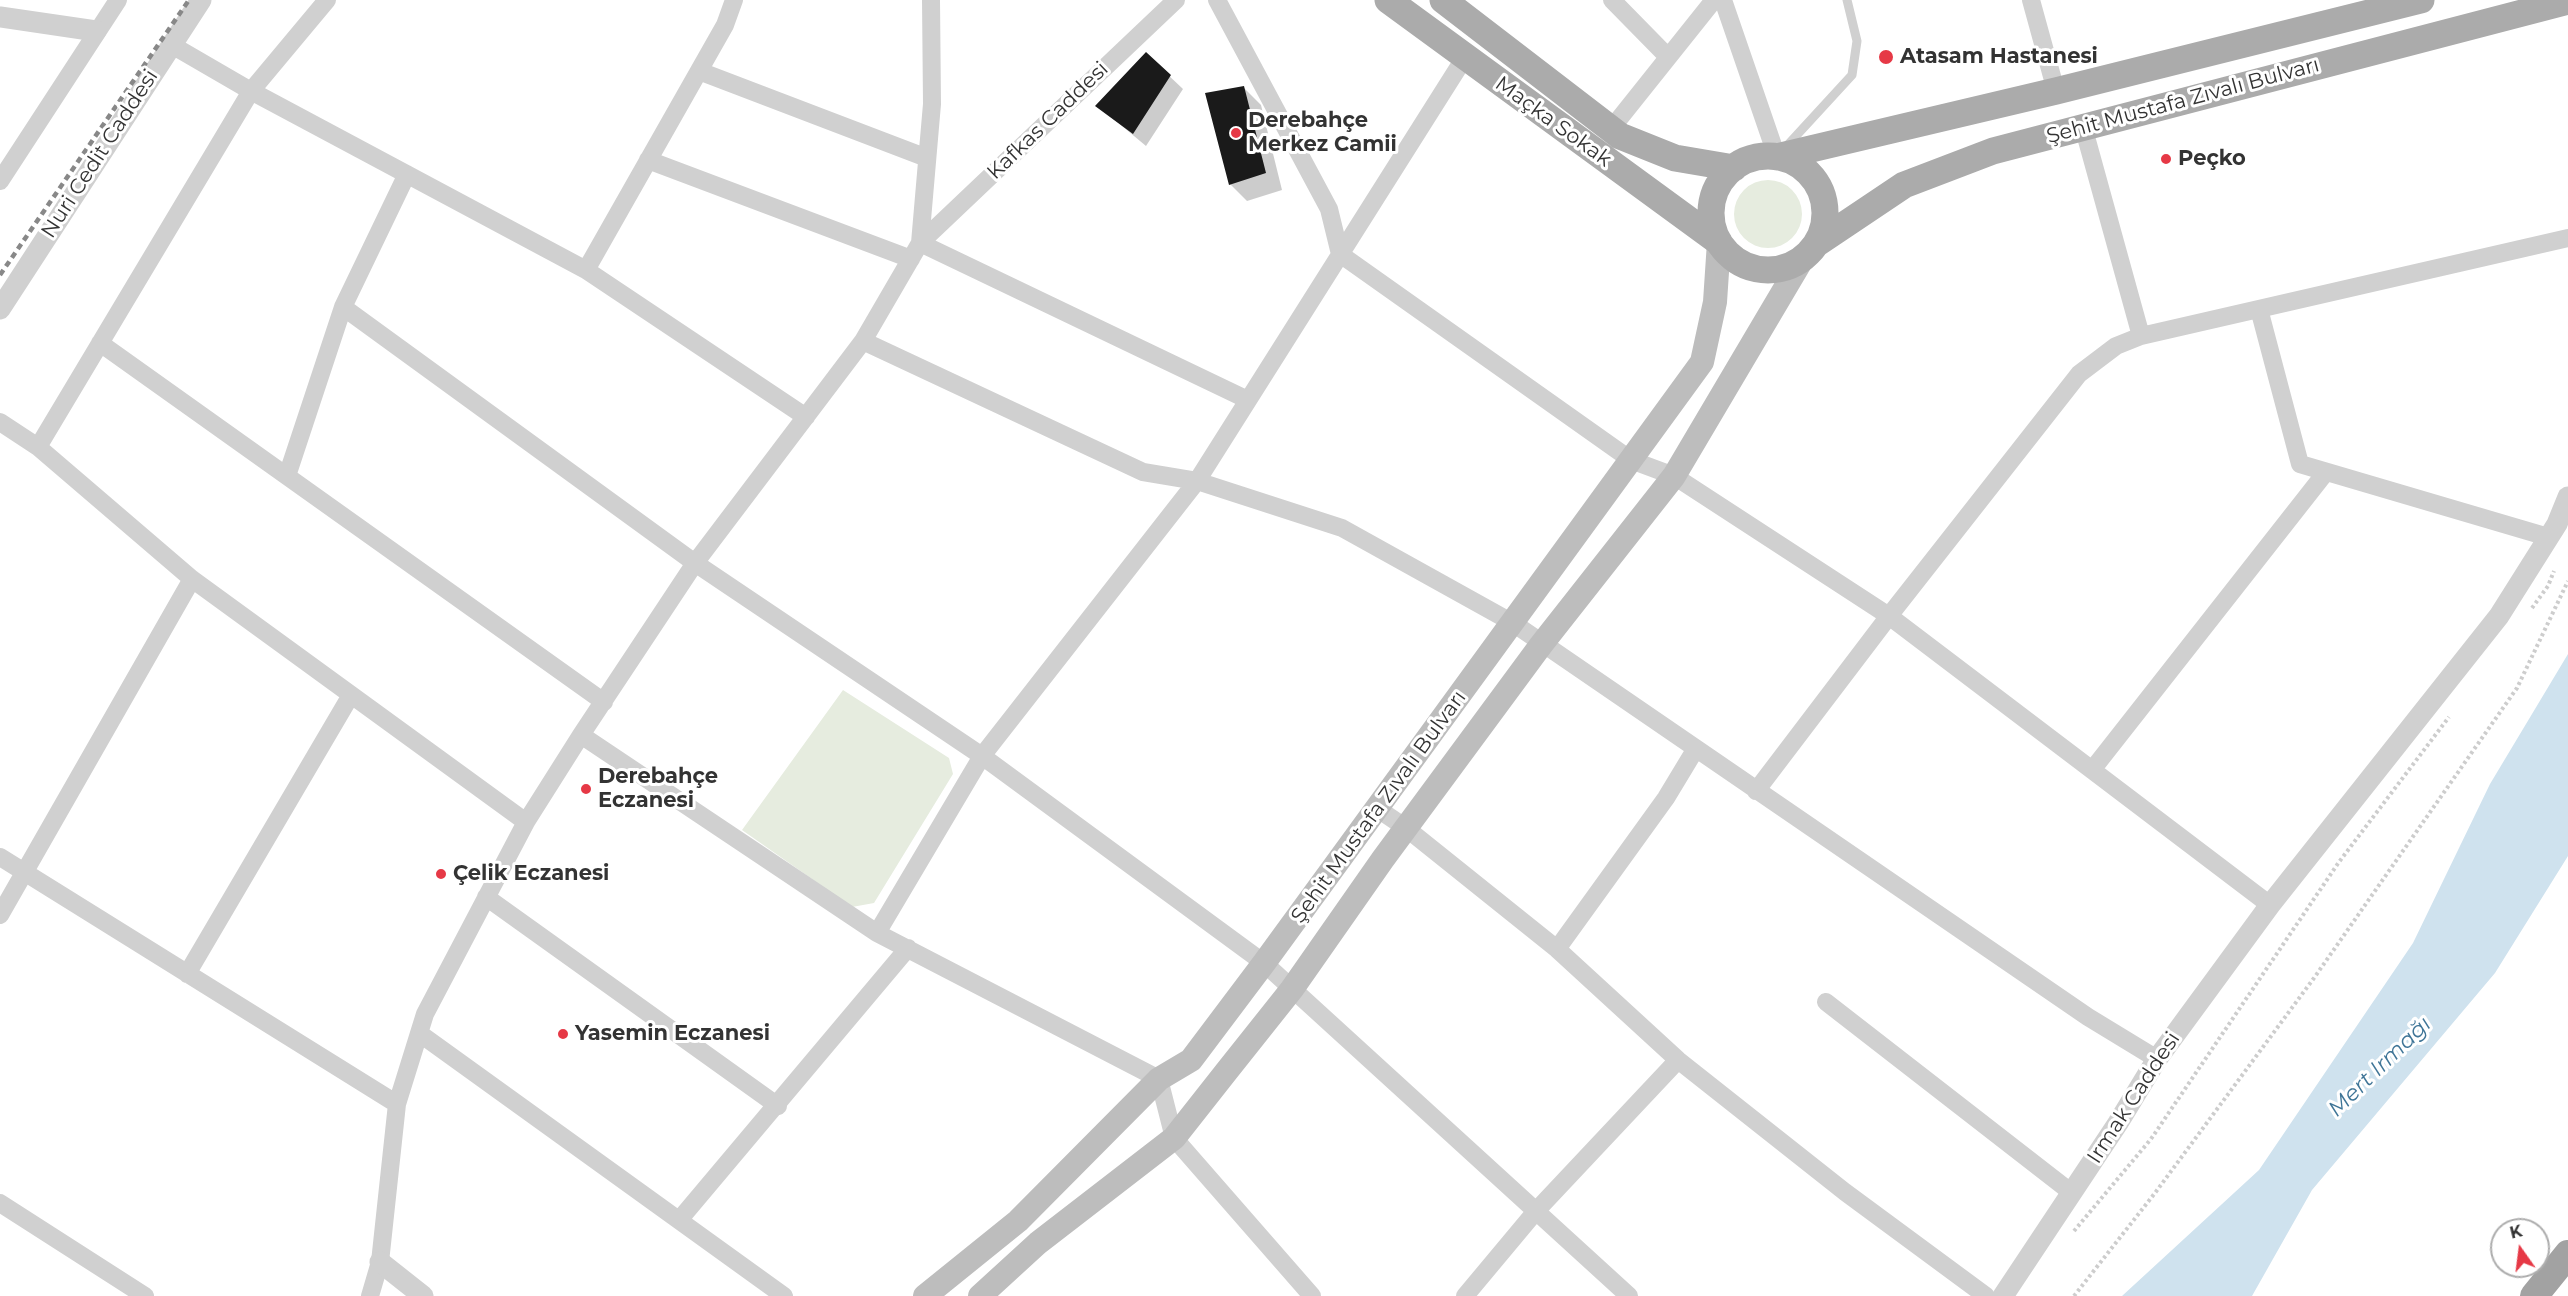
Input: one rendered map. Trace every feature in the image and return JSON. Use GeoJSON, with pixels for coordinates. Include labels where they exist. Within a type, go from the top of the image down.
{"type":"FeatureCollection","features":[{"type":"Feature","properties":{"kind":"highway"},"geometry":{"type":"LineString","coordinates":[[2534,1296],[2568,1254]]}},
{"type":"Feature","properties":{"kind":"main road","name":"Maçka Sokak"},"geometry":{"type":"LineString","coordinates":[[1388,0],[1719,242]]}},
{"type":"Feature","properties":{"kind":"main road","name":"Maçka Sokak"},"geometry":{"type":"LineString","coordinates":[[1443,0],[1620,136],[1675,158],[1734,168]]}},
{"type":"Feature","properties":{"kind":"main road","name":"Şehit Mustafa Zıvalı Bulvarı"},"geometry":{"type":"LineString","coordinates":[[1777,157],[2056,91],[2421,0]]}},
{"type":"Feature","properties":{"kind":"main road","name":"Şehit Mustafa Zıvalı Bulvarı"},"geometry":{"type":"LineString","coordinates":[[980,1296],[1038,1243],[1174,1138],[1292,989],[1406,828],[1541,645],[1674,476],[1810,251],[1904,185],[1993,151],[2568,1]]}},
{"type":"Feature","properties":{"kind":"main road"},"geometry":{"type":"LineString","coordinates":[[1777,157],[1802,168],[1820,189],[1824,217],[1810,251],[1786,267],[1748,267],[1731,257],[1719,242],[1713,227],[1711,210],[1718,187],[1734,168],[1747,160],[1777,157]]}},
{"type":"Feature","properties":{"kind":"main road","name":"Şehit Mustafa Zıvalı Bulvarı"},"geometry":{"type":"LineString","coordinates":[[925,1296],[1018,1221],[1159,1079],[1191,1060],[1378,809],[1702,362],[1715,302],[1719,242]]}},
{"type":"Feature","properties":{"kind":"street"},"geometry":{"type":"LineString","coordinates":[[0,181],[118,0]]}},
{"type":"Feature","properties":{"kind":"street","name":"Nuri Cedit Caddesi"},"geometry":{"type":"LineString","coordinates":[[0,309],[170,44],[201,0]]}},
{"type":"Feature","properties":{"kind":"street"},"geometry":{"type":"LineString","coordinates":[[38,447],[251,91],[327,0]]}},
{"type":"Feature","properties":{"kind":"street"},"geometry":{"type":"LineString","coordinates":[[585,270],[725,25],[734,0]]}},
{"type":"Feature","properties":{"kind":"street"},"geometry":{"type":"LineString","coordinates":[[370,1296],[380,1262],[397,1104],[425,1014],[486,897],[526,822],[695,563],[862,341],[921,243],[932,104],[931,0]]}},
{"type":"Feature","properties":{"kind":"street","name":"Kafkas Caddesi"},"geometry":{"type":"LineString","coordinates":[[921,243],[1176,0]]}},
{"type":"Feature","properties":{"kind":"street"},"geometry":{"type":"LineString","coordinates":[[1217,0],[1329,209],[1340,254],[1631,460],[1674,476],[1889,616],[2270,904]]}},
{"type":"Feature","properties":{"kind":"street"},"geometry":{"type":"LineString","coordinates":[[1612,0],[1668,57]]}},
{"type":"Feature","properties":{"kind":"street"},"geometry":{"type":"LineString","coordinates":[[1611,129],[1714,0]]}},
{"type":"Feature","properties":{"kind":"street"},"geometry":{"type":"LineString","coordinates":[[1723,0],[1777,157]]}},
{"type":"Feature","properties":{"kind":"street"},"geometry":{"type":"LineString","coordinates":[[2031,0],[2056,91]]}},
{"type":"Feature","properties":{"kind":"street"},"geometry":{"type":"LineString","coordinates":[[0,17],[96,32]]}},
{"type":"Feature","properties":{"kind":"street"},"geometry":{"type":"LineString","coordinates":[[170,44],[251,91],[585,270],[806,417]]}},
{"type":"Feature","properties":{"kind":"street"},"geometry":{"type":"LineString","coordinates":[[878,933],[982,756],[1197,481],[1465,57]]}},
{"type":"Feature","properties":{"kind":"street"},"geometry":{"type":"LineString","coordinates":[[699,70],[927,158]]}},
{"type":"Feature","properties":{"kind":"street"},"geometry":{"type":"LineString","coordinates":[[2083,126],[2141,336]]}},
{"type":"Feature","properties":{"kind":"street"},"geometry":{"type":"LineString","coordinates":[[648,160],[911,259]]}},
{"type":"Feature","properties":{"kind":"street"},"geometry":{"type":"LineString","coordinates":[[287,476],[343,307],[407,174]]}},
{"type":"Feature","properties":{"kind":"street"},"geometry":{"type":"LineString","coordinates":[[1756,791],[1889,616],[2079,374],[2116,346],[2141,336],[2568,238]]}},
{"type":"Feature","properties":{"kind":"street"},"geometry":{"type":"LineString","coordinates":[[921,243],[1248,400]]}},
{"type":"Feature","properties":{"kind":"street"},"geometry":{"type":"LineString","coordinates":[[343,307],[695,563],[982,756],[1264,963],[1629,1296]]}},
{"type":"Feature","properties":{"kind":"street"},"geometry":{"type":"LineString","coordinates":[[2259,309],[2300,465],[2548,537]]}},
{"type":"Feature","properties":{"kind":"street"},"geometry":{"type":"LineString","coordinates":[[862,341],[1143,472],[1197,481],[1342,528],[1513,623],[1541,645],[2088,1017],[2157,1059]]}},
{"type":"Feature","properties":{"kind":"street"},"geometry":{"type":"LineString","coordinates":[[100,343],[604,702]]}},
{"type":"Feature","properties":{"kind":"street"},"geometry":{"type":"LineString","coordinates":[[0,422],[38,447],[192,579],[526,822]]}},
{"type":"Feature","properties":{"kind":"street"},"geometry":{"type":"LineString","coordinates":[[2092,770],[2326,472]]}},
{"type":"Feature","properties":{"kind":"street","name":"Irmak Caddesi"},"geometry":{"type":"LineString","coordinates":[[2003,1296],[2157,1059],[2270,904],[2499,616],[2548,537],[2568,497]]}},
{"type":"Feature","properties":{"kind":"street"},"geometry":{"type":"LineString","coordinates":[[0,915],[192,579]]}},
{"type":"Feature","properties":{"kind":"street"},"geometry":{"type":"LineString","coordinates":[[188,974],[351,694]]}},
{"type":"Feature","properties":{"kind":"street"},"geometry":{"type":"LineString","coordinates":[[581,735],[878,933],[1159,1079],[1174,1138],[1312,1296]]}},
{"type":"Feature","properties":{"kind":"street"},"geometry":{"type":"LineString","coordinates":[[1557,949],[1666,798],[1695,750]]}},
{"type":"Feature","properties":{"kind":"street"},"geometry":{"type":"LineString","coordinates":[[1378,809],[1406,828],[1557,949],[1678,1060],[1845,1191],[1986,1296]]}},
{"type":"Feature","properties":{"kind":"street"},"geometry":{"type":"LineString","coordinates":[[0,857],[397,1104]]}},
{"type":"Feature","properties":{"kind":"street"},"geometry":{"type":"LineString","coordinates":[[486,897],[777,1106]]}},
{"type":"Feature","properties":{"kind":"street"},"geometry":{"type":"LineString","coordinates":[[680,1219],[908,948]]}},
{"type":"Feature","properties":{"kind":"street"},"geometry":{"type":"LineString","coordinates":[[1826,1002],[2072,1193]]}},
{"type":"Feature","properties":{"kind":"street"},"geometry":{"type":"LineString","coordinates":[[419,1033],[784,1296]]}},
{"type":"Feature","properties":{"kind":"street"},"geometry":{"type":"LineString","coordinates":[[1465,1296],[1536,1211],[1678,1060]]}},
{"type":"Feature","properties":{"kind":"street"},"geometry":{"type":"LineString","coordinates":[[0,1203],[145,1296]]}},
{"type":"Feature","properties":{"kind":"street"},"geometry":{"type":"LineString","coordinates":[[380,1262],[423,1296]]}},
{"type":"Feature","properties":{"kind":"lane"},"geometry":{"type":"LineString","coordinates":[[1777,157],[1852,75],[1857,41],[1847,0]]}},
{"type":"Feature","properties":{"kind":"path"},"geometry":{"type":"LineString","coordinates":[[2526,615],[2548,586],[2556,566]]}},
{"type":"Feature","properties":{"kind":"path"},"geometry":{"type":"LineString","coordinates":[[2074,1296],[2155,1193],[2314,978],[2517,688],[2568,581]]}},
{"type":"Feature","properties":{"kind":"path"},"geometry":{"type":"LineString","coordinates":[[2070,1235],[2151,1139],[2339,862],[2454,710]]}},
{"type":"Feature","properties":{"kind":"shaded area"},"geometry":{"type":"Polygon","coordinates":[[[1768,180],[1781,183],[1792,190],[1799,201],[1802,214],[1799,227],[1792,238],[1781,245],[1768,248],[1755,245],[1744,238],[1737,227],[1734,214],[1737,201],[1744,190],[1755,183],[1768,180]]]}},
{"type":"Feature","properties":{"kind":"shaded area"},"geometry":{"type":"Polygon","coordinates":[[[843,690],[949,758],[953,774],[874,903],[852,907],[742,830],[843,690]]]}},
{"type":"Feature","properties":{"kind":"water","name":"Mert Irmağı"},"geometry":{"type":"Polygon","coordinates":[[[2568,654],[2568,856],[2495,973],[2312,1190],[2252,1296],[2122,1296],[2259,1170],[2413,943],[2490,784],[2568,654]]]}},
{"type":"Feature","properties":{"kind":"building"},"geometry":{"type":"Polygon","coordinates":[[[1146,52],[1171,75],[1133,134],[1095,106],[1146,52]]]}},
{"type":"Feature","properties":{"kind":"building","name":"Derebahçe Merkez Camii"},"geometry":{"type":"Polygon","coordinates":[[[1244,86],[1266,173],[1229,185],[1205,93],[1244,86]]]}},
{"type":"Feature","properties":{"kind":"railway"},"geometry":{"type":"LineString","coordinates":[[0,275],[189,0]]}},
{"type":"Feature","properties":{"kind":"place","name":"Atasam Hastanesi"},"geometry":{"type":"Point","coordinates":[1886,57]}},
{"type":"Feature","properties":{"kind":"place","name":"Derebahçe Merkez Camii"},"geometry":{"type":"Point","coordinates":[1236,133]}},
{"type":"Feature","properties":{"kind":"place","name":"Peçko"},"geometry":{"type":"Point","coordinates":[2166,159]}},
{"type":"Feature","properties":{"kind":"place","name":"Derebahçe Eczanesi"},"geometry":{"type":"Point","coordinates":[586,789]}},
{"type":"Feature","properties":{"kind":"place","name":"Çelik Eczanesi"},"geometry":{"type":"Point","coordinates":[441,874]}},
{"type":"Feature","properties":{"kind":"place","name":"Yasemin Eczanesi"},"geometry":{"type":"Point","coordinates":[563,1034]}}]}
